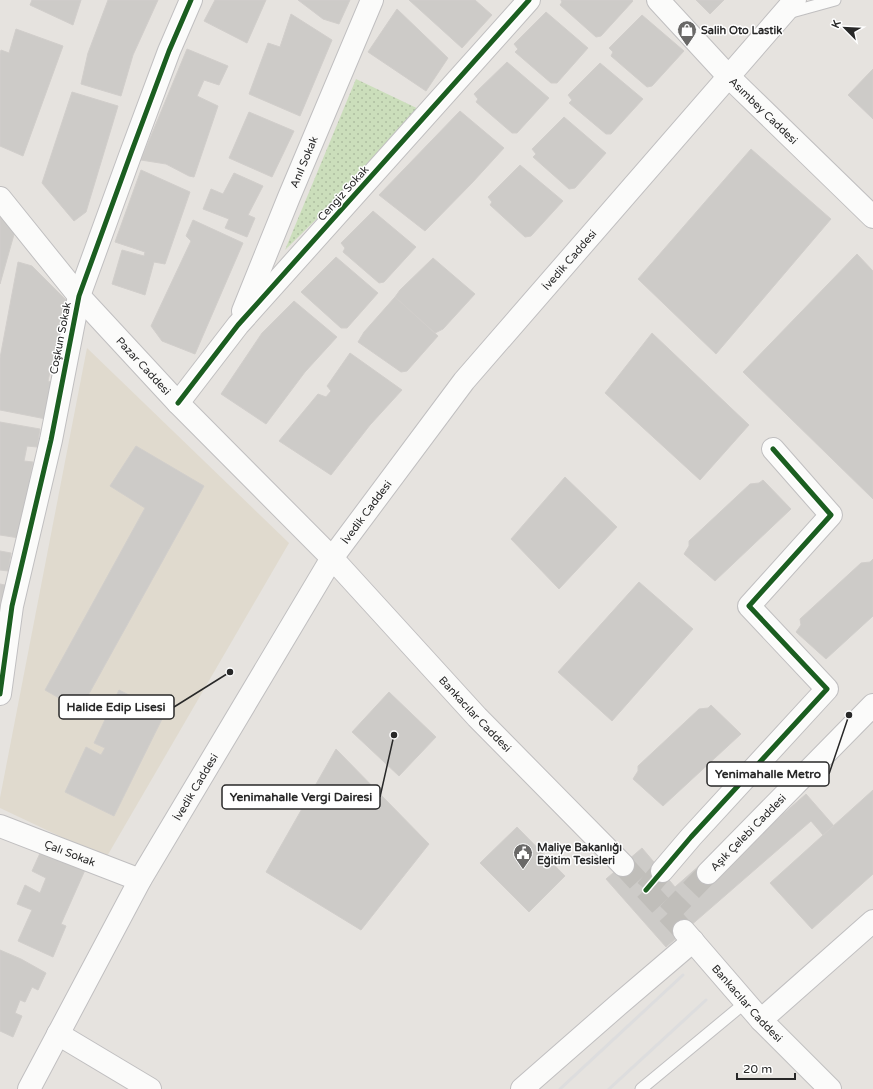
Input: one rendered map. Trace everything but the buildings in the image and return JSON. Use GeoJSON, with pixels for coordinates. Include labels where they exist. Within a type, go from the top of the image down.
{"type":"FeatureCollection","features":[{"type":"Feature","properties":{"kind":"street","name":"Coşkun Sokak"},"geometry":{"type":"LineString","coordinates":[[0,694],[12,606],[51,440],[79,296],[169,51],[191,0]]}},
{"type":"Feature","properties":{"kind":"street","name":"Anıl Sokak"},"geometry":{"type":"LineString","coordinates":[[238,325],[292,190],[372,0]]}},
{"type":"Feature","properties":{"kind":"street","name":"Cengiz Sokak"},"geometry":{"type":"LineString","coordinates":[[178,403],[238,325],[529,0]]}},
{"type":"Feature","properties":{"kind":"street","name":"Asımbey Caddesi"},"geometry":{"type":"LineString","coordinates":[[658,0],[729,77],[873,217]]}},
{"type":"Feature","properties":{"kind":"street","name":"İvedik Caddesi"},"geometry":{"type":"LineString","coordinates":[[29,1089],[140,880],[332,558],[464,381],[788,8]]}},
{"type":"Feature","properties":{"kind":"street","name":"Pazar Caddesi"},"geometry":{"type":"LineString","coordinates":[[0,198],[79,296],[178,403],[332,558]]}},
{"type":"Feature","properties":{"kind":"street"},"geometry":{"type":"LineString","coordinates":[[662,872],[691,837],[827,689],[749,606],[831,515],[773,449]]}},
{"type":"Feature","properties":{"kind":"street","name":"Bankacılar Caddesi"},"geometry":{"type":"LineString","coordinates":[[332,558],[477,716],[623,865]]}},
{"type":"Feature","properties":{"kind":"street","name":"Aşık Çelebi Caddesi"},"geometry":{"type":"LineString","coordinates":[[708,873],[873,705]]}},
{"type":"Feature","properties":{"kind":"street","name":"Çalı Sokak"},"geometry":{"type":"LineString","coordinates":[[0,826],[140,880]]}},
{"type":"Feature","properties":{"kind":"street"},"geometry":{"type":"LineString","coordinates":[[762,1020],[873,921]]}},
{"type":"Feature","properties":{"kind":"street","name":"Bankacılar Caddesi"},"geometry":{"type":"LineString","coordinates":[[522,1089],[618,1005],[689,936],[762,1020],[830,1089]]}},
{"type":"Feature","properties":{"kind":"street"},"geometry":{"type":"LineString","coordinates":[[58,1034],[150,1089]]}},
{"type":"Feature","properties":{"kind":"lane"},"geometry":{"type":"LineString","coordinates":[[788,8],[835,0]]}},
{"type":"Feature","properties":{"kind":"lane"},"geometry":{"type":"LineString","coordinates":[[641,1089],[746,1002]]}},
{"type":"Feature","properties":{"kind":"shaded area"},"geometry":{"type":"Polygon","coordinates":[[[87,348],[289,543],[106,858],[0,808],[0,798],[87,348]]]}},
{"type":"Feature","properties":{"kind":"green space"},"geometry":{"type":"Polygon","coordinates":[[[356,79],[425,112],[285,250],[356,79]]]}},
{"type":"Feature","properties":{"kind":"tunnel"},"geometry":{"type":"LineString","coordinates":[[623,865],[684,931]]}},
{"type":"Feature","properties":{"kind":"tunnel"},"geometry":{"type":"LineString","coordinates":[[646,890],[662,871]]}},
{"type":"Feature","properties":{"kind":"tunnel"},"geometry":{"type":"LineString","coordinates":[[668,914],[708,873]]}},
{"type":"Feature","properties":{"kind":"railway"},"geometry":{"type":"LineString","coordinates":[[560,1089],[683,975]]}},
{"type":"Feature","properties":{"kind":"railway"},"geometry":{"type":"LineString","coordinates":[[609,1089],[706,1000]]}},
{"type":"Feature","properties":{"kind":"cycle path"},"geometry":{"type":"LineString","coordinates":[[0,694],[12,606],[51,440],[79,296],[169,51],[191,0]]}},
{"type":"Feature","properties":{"kind":"cycle path"},"geometry":{"type":"LineString","coordinates":[[178,403],[238,325],[529,0]]}},
{"type":"Feature","properties":{"kind":"cycle path"},"geometry":{"type":"LineString","coordinates":[[646,890],[691,837],[827,689],[749,606],[831,515],[773,449]]}},
{"type":"Feature","properties":{"kind":"place","name":"Salih Oto Lastik"},"geometry":{"type":"Point","coordinates":[687,47]}},
{"type":"Feature","properties":{"kind":"place","name":"Halide Edip Lisesi"},"geometry":{"type":"Point","coordinates":[230,672]}},
{"type":"Feature","properties":{"kind":"place","name":"Yenimahalle Metro"},"geometry":{"type":"Point","coordinates":[849,715]}},
{"type":"Feature","properties":{"kind":"place","name":"Yenimahalle Vergi Dairesi"},"geometry":{"type":"Point","coordinates":[394,735]}},
{"type":"Feature","properties":{"kind":"place","name":"Maliye Bakanlığı Eğitim Tesisleri"},"geometry":{"type":"Point","coordinates":[523,870]}}]}
